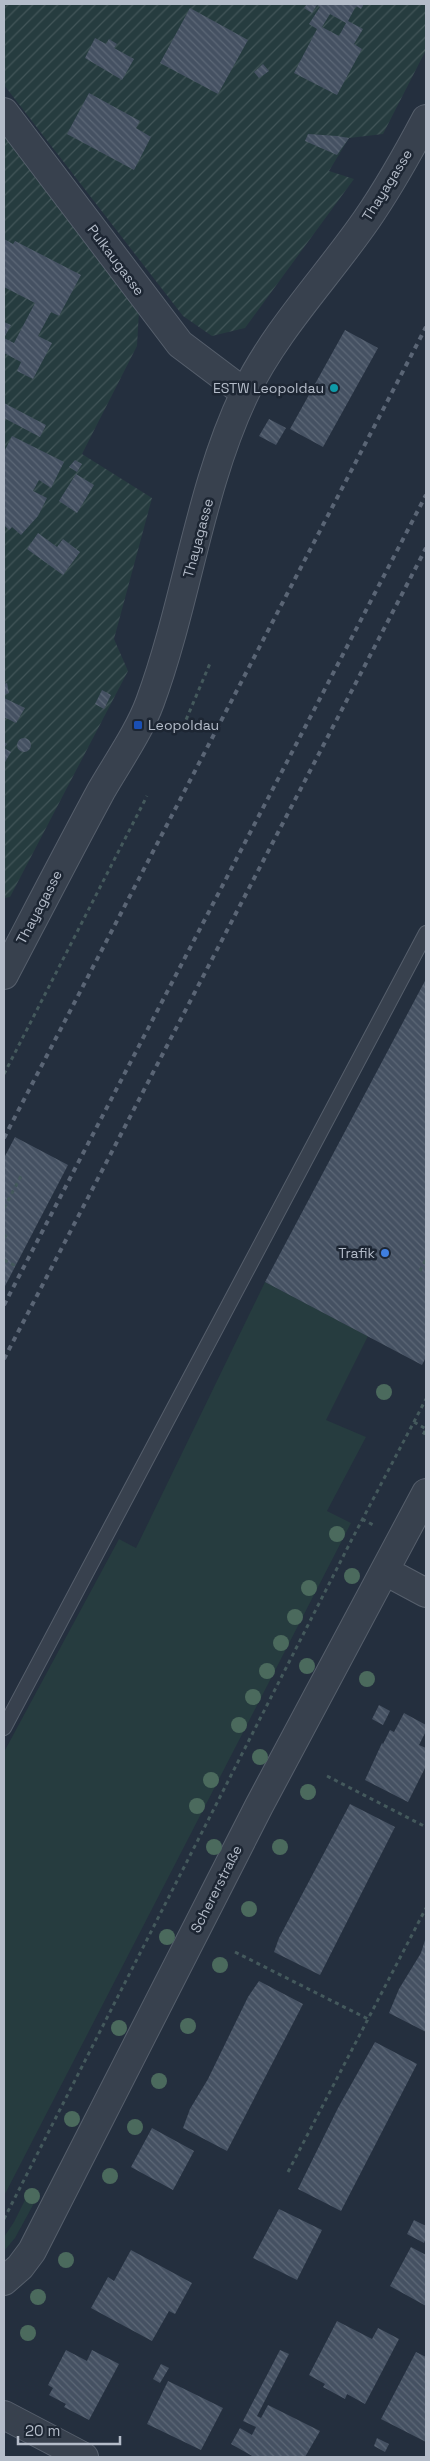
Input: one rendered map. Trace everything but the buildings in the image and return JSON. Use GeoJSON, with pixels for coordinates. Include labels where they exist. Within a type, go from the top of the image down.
{"type":"FeatureCollection","features":[{"type":"Feature","properties":{"kind":"street","name":"Pulkaugasse"},"geometry":{"type":"LineString","coordinates":[[4,112],[180,344],[245,393]]}},
{"type":"Feature","properties":{"kind":"street","name":"Thayagasse"},"geometry":{"type":"LineString","coordinates":[[8,954],[149,707],[167,657],[216,469],[245,393],[264,359],[366,219],[402,164],[426,119]]}},
{"type":"Feature","properties":{"kind":"street","name":"Schererstraße"},"geometry":{"type":"LineString","coordinates":[[4,2281],[20,2268],[32,2251],[250,1823],[344,1643],[426,1493]]}},
{"type":"Feature","properties":{"kind":"street"},"geometry":{"type":"LineString","coordinates":[[385,1571],[426,1593]]}},
{"type":"Feature","properties":{"kind":"street"},"geometry":{"type":"LineString","coordinates":[[4,2415],[84,2457]]}},
{"type":"Feature","properties":{"kind":"lane"},"geometry":{"type":"LineString","coordinates":[[4,1728],[426,932]]}},
{"type":"Feature","properties":{"kind":"path"},"geometry":{"type":"LineString","coordinates":[[183,727],[211,661]]}},
{"type":"Feature","properties":{"kind":"path"},"geometry":{"type":"LineString","coordinates":[[4,1074],[146,796]]}},
{"type":"Feature","properties":{"kind":"path"},"geometry":{"type":"LineString","coordinates":[[4,1208],[21,1176]]}},
{"type":"Feature","properties":{"kind":"path"},"geometry":{"type":"LineString","coordinates":[[4,1238],[7,1234]]}},
{"type":"Feature","properties":{"kind":"path"},"geometry":{"type":"LineString","coordinates":[[4,1260],[16,1266]]}},
{"type":"Feature","properties":{"kind":"path"},"geometry":{"type":"LineString","coordinates":[[420,1270],[426,1260]]}},
{"type":"Feature","properties":{"kind":"path"},"geometry":{"type":"LineString","coordinates":[[4,2219],[362,1519],[426,1399]]}},
{"type":"Feature","properties":{"kind":"path"},"geometry":{"type":"LineString","coordinates":[[414,1422],[426,1429],[422,1437]]}},
{"type":"Feature","properties":{"kind":"path"},"geometry":{"type":"LineString","coordinates":[[362,1519],[375,1526]]}},
{"type":"Feature","properties":{"kind":"path"},"geometry":{"type":"LineString","coordinates":[[327,1776],[426,1827]]}},
{"type":"Feature","properties":{"kind":"path"},"geometry":{"type":"LineString","coordinates":[[288,2172],[426,1908]]}},
{"type":"Feature","properties":{"kind":"path"},"geometry":{"type":"LineString","coordinates":[[235,1952],[368,2019]]}},
{"type":"Feature","properties":{"kind":"green space"},"geometry":{"type":"Polygon","coordinates":[[[4,4],[426,4],[426,50],[383,134],[349,138],[329,171],[354,179],[245,328],[212,336],[183,316],[4,85],[4,4]]]}},
{"type":"Feature","properties":{"kind":"green space"},"geometry":{"type":"Polygon","coordinates":[[[4,135],[139,311],[137,346],[82,454],[152,498],[114,639],[128,671],[10,897],[4,898],[4,135]]]}},
{"type":"Feature","properties":{"kind":"green space"},"geometry":{"type":"Polygon","coordinates":[[[265,1282],[368,1336],[326,1420],[366,1437],[327,1511],[351,1523],[4,2196],[4,1752],[119,1539],[136,1548],[265,1282]]]}},
{"type":"Feature","properties":{"kind":"green space"},"geometry":{"type":"Polygon","coordinates":[[[29,2192],[38,2196],[15,2238],[4,2251],[4,2237],[29,2192]]]}},
{"type":"Feature","properties":{"kind":"railway"},"geometry":{"type":"LineString","coordinates":[[4,1138],[426,327]]}},
{"type":"Feature","properties":{"kind":"railway"},"geometry":{"type":"LineString","coordinates":[[4,1305],[426,495]]}},
{"type":"Feature","properties":{"kind":"railway"},"geometry":{"type":"LineString","coordinates":[[4,1359],[426,548]]}},
{"type":"Feature","properties":{"kind":"place","name":"ESTW Leopoldau"},"geometry":{"type":"Point","coordinates":[334,388]}},
{"type":"Feature","properties":{"kind":"place","name":"Leopoldau"},"geometry":{"type":"Point","coordinates":[138,725]}},
{"type":"Feature","properties":{"kind":"place","name":"Trafik"},"geometry":{"type":"Point","coordinates":[385,1253]}}]}
